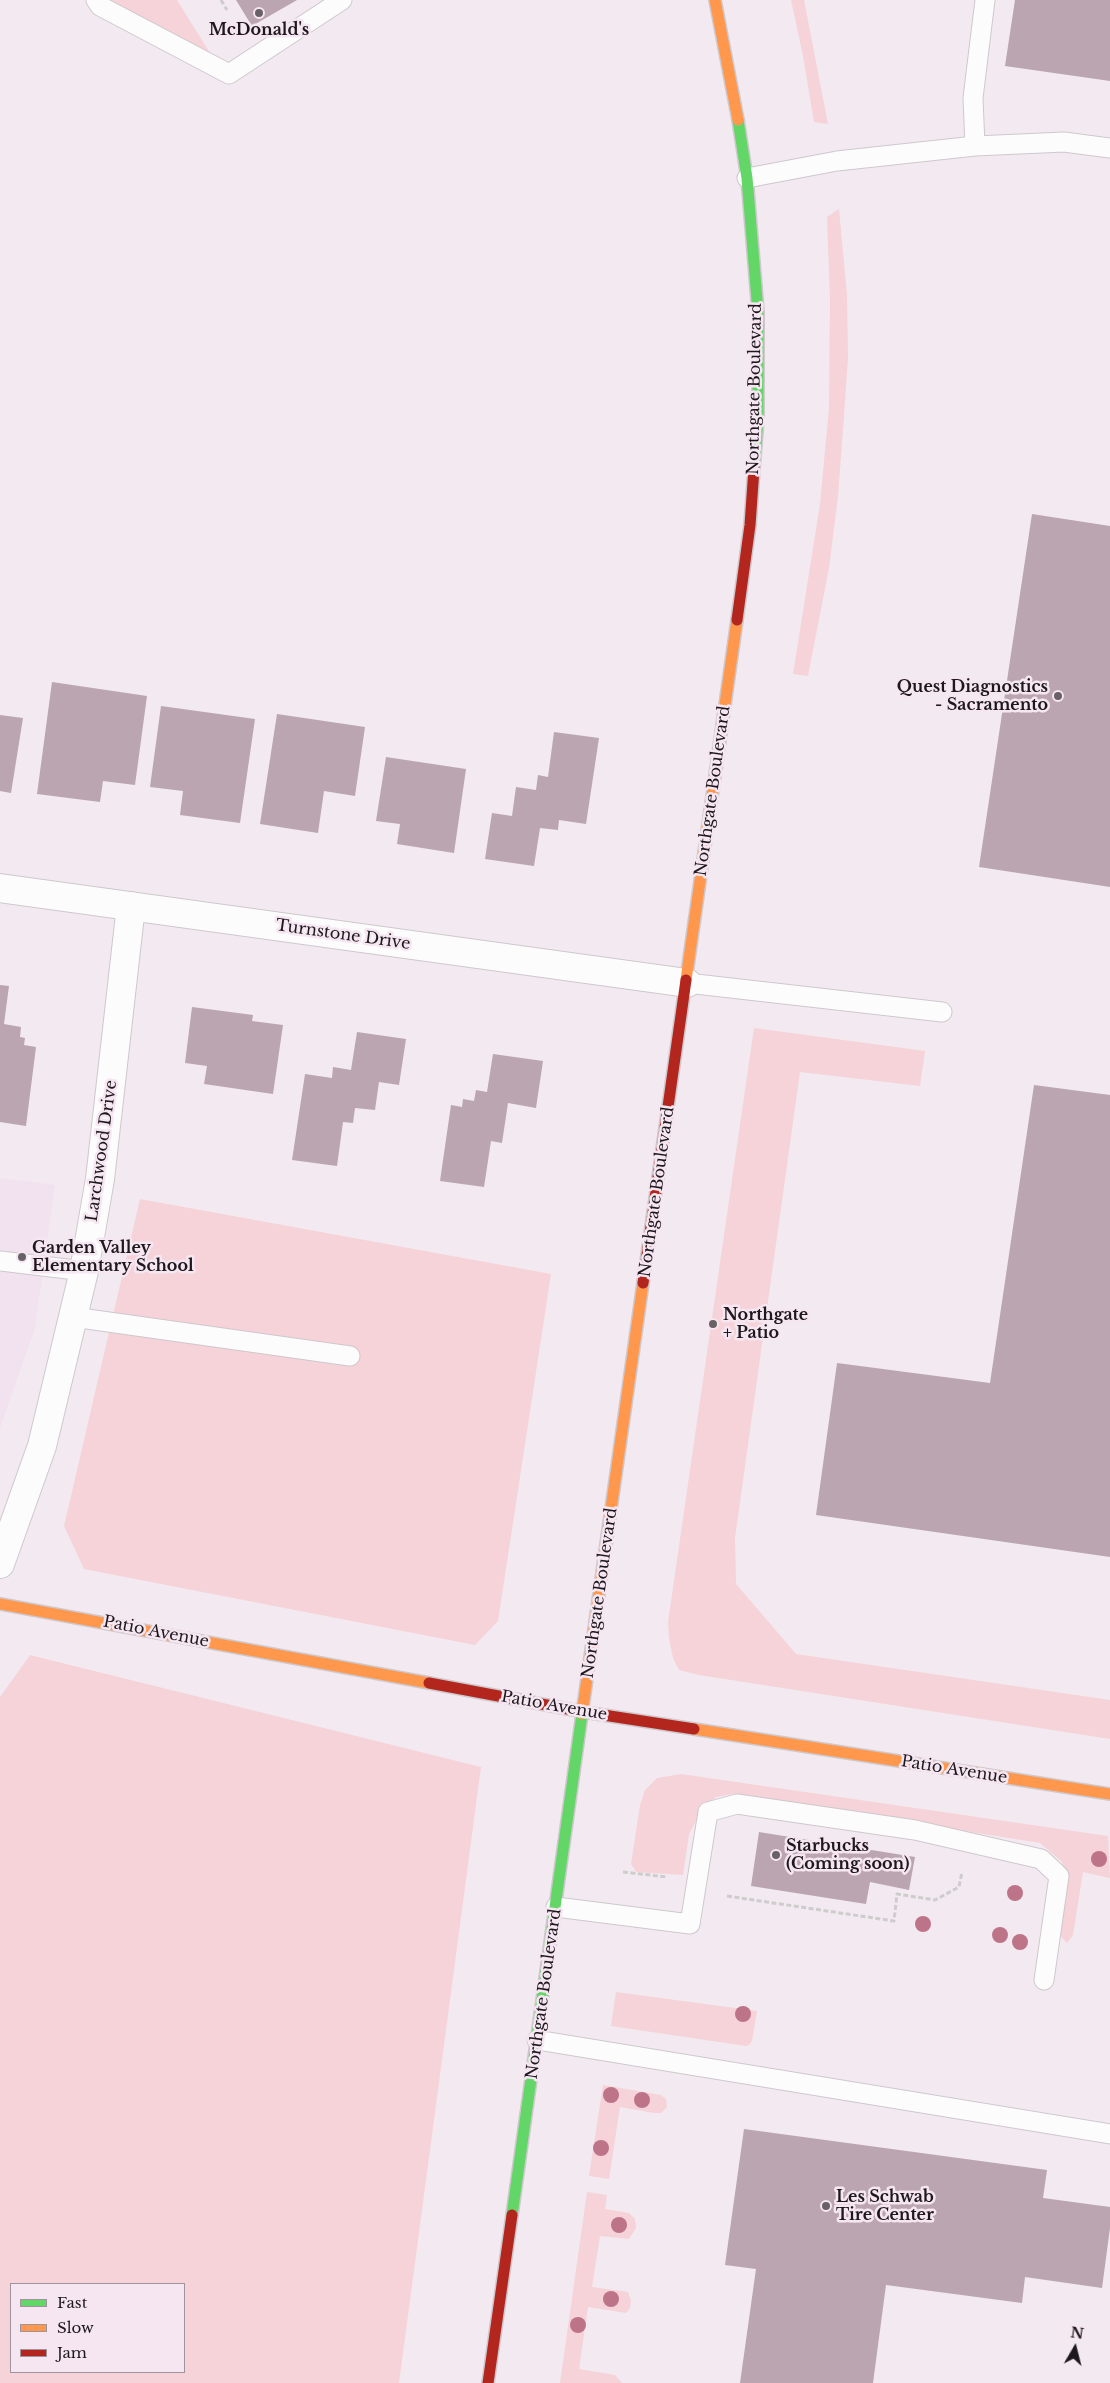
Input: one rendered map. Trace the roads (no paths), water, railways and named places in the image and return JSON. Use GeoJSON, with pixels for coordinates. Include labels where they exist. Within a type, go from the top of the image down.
{"type":"FeatureCollection","features":[{"type":"Feature","properties":{"kind":"main road","name":"Northgate Boulevard"},"geometry":{"type":"LineString","coordinates":[[488,2383],[687,982],[751,515],[758,418],[758,312],[746,178],[735,100],[715,0]]}},
{"type":"Feature","properties":{"kind":"main road","name":"Patio Avenue"},"geometry":{"type":"LineString","coordinates":[[0,1604],[584,1712],[1110,1794]]}},
{"type":"Feature","properties":{"kind":"street","name":"Turnstone Drive"},"geometry":{"type":"LineString","coordinates":[[0,888],[687,982]]}},
{"type":"Feature","properties":{"kind":"street","name":"Larchwood Drive"},"geometry":{"type":"LineString","coordinates":[[0,1564],[42,1446],[84,1271],[100,1179],[131,906]]}},
{"type":"Feature","properties":{"kind":"lane"},"geometry":{"type":"LineString","coordinates":[[96,0],[100,6],[229,74],[342,0]]}},
{"type":"Feature","properties":{"kind":"lane"},"geometry":{"type":"LineString","coordinates":[[975,146],[973,98],[985,0]]}},
{"type":"Feature","properties":{"kind":"lane"},"geometry":{"type":"LineString","coordinates":[[746,178],[837,161],[975,146],[1064,142],[1110,148]]}},
{"type":"Feature","properties":{"kind":"lane"},"geometry":{"type":"LineString","coordinates":[[687,982],[942,1012]]}},
{"type":"Feature","properties":{"kind":"lane"},"geometry":{"type":"LineString","coordinates":[[0,1261],[84,1271]]}},
{"type":"Feature","properties":{"kind":"lane"},"geometry":{"type":"LineString","coordinates":[[73,1317],[350,1356]]}},
{"type":"Feature","properties":{"kind":"lane"},"geometry":{"type":"LineString","coordinates":[[556,1907],[690,1924],[708,1812],[737,1804],[915,1830],[1041,1859],[1059,1876],[1044,1980]]}},
{"type":"Feature","properties":{"kind":"lane"},"geometry":{"type":"LineString","coordinates":[[537,2040],[1110,2134]]}},
{"type":"Feature","properties":{"kind":"place","name":"McDonald's"},"geometry":{"type":"Point","coordinates":[259,13]}},
{"type":"Feature","properties":{"kind":"place","name":"Quest Diagnostics - Sacramento"},"geometry":{"type":"Point","coordinates":[1058,696]}},
{"type":"Feature","properties":{"kind":"place","name":"Garden Valley Elementary School"},"geometry":{"type":"Point","coordinates":[22,1257]}},
{"type":"Feature","properties":{"kind":"place","name":"Northgate + Patio"},"geometry":{"type":"Point","coordinates":[713,1324]}},
{"type":"Feature","properties":{"kind":"place","name":"Starbucks (Coming soon)"},"geometry":{"type":"Point","coordinates":[776,1855]}},
{"type":"Feature","properties":{"kind":"place","name":"Les Schwab Tire Center"},"geometry":{"type":"Point","coordinates":[826,2206]}}]}
